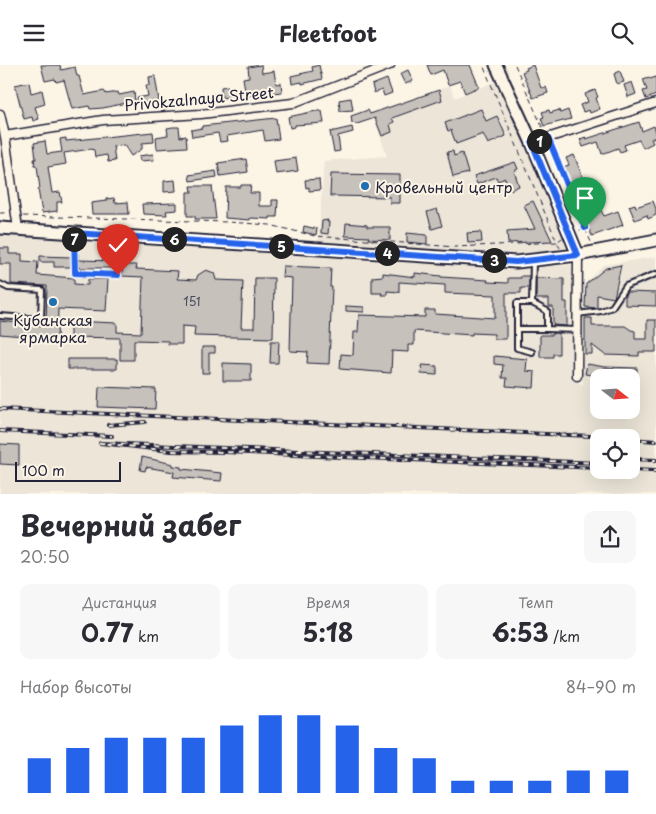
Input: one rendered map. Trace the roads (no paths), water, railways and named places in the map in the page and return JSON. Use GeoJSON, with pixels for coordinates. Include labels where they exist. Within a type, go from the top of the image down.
{"type":"FeatureCollection","features":[{"type":"Feature","properties":{"kind":"street","name":"Privokzalnaya Street"},"geometry":{"type":"LineString","coordinates":[[5,136],[103,120],[201,114],[293,103],[390,65]]}},
{"type":"Feature","properties":{"kind":"street"},"geometry":{"type":"LineString","coordinates":[[496,65],[532,143],[578,255],[577,376]]}},
{"type":"Feature","properties":{"kind":"street"},"geometry":{"type":"LineString","coordinates":[[532,143],[656,103]]}},
{"type":"Feature","properties":{"kind":"street"},"geometry":{"type":"LineString","coordinates":[[0,114],[5,136],[3,150],[17,215],[18,229]]}},
{"type":"Feature","properties":{"kind":"street"},"geometry":{"type":"LineString","coordinates":[[0,228],[516,262],[578,255],[656,240]]}},
{"type":"Feature","properties":{"kind":"lane"},"geometry":{"type":"LineString","coordinates":[[74,233],[75,273],[118,275]]}},
{"type":"Feature","properties":{"kind":"lane"},"geometry":{"type":"LineString","coordinates":[[532,260],[532,303]]}},
{"type":"Feature","properties":{"kind":"lane"},"geometry":{"type":"LineString","coordinates":[[577,314],[600,311],[612,307],[626,286],[656,274]]}},
{"type":"Feature","properties":{"kind":"lane"},"geometry":{"type":"LineString","coordinates":[[0,284],[8,288],[42,290],[41,319],[0,316]]}},
{"type":"Feature","properties":{"kind":"lane"},"geometry":{"type":"LineString","coordinates":[[532,352],[517,348],[516,303],[532,303],[546,311],[546,329]]}},
{"type":"Feature","properties":{"kind":"lane"},"geometry":{"type":"LineString","coordinates":[[517,329],[577,331]]}},
{"type":"Feature","properties":{"kind":"railway"},"geometry":{"type":"LineString","coordinates":[[0,409],[590,436]]}},
{"type":"Feature","properties":{"kind":"railway"},"geometry":{"type":"LineString","coordinates":[[108,425],[145,422]]}},
{"type":"Feature","properties":{"kind":"railway"},"geometry":{"type":"LineString","coordinates":[[0,431],[112,436]]}},
{"type":"Feature","properties":{"kind":"railway"},"geometry":{"type":"LineString","coordinates":[[640,440],[656,441]]}},
{"type":"Feature","properties":{"kind":"railway"},"geometry":{"type":"LineString","coordinates":[[590,463],[100,443],[171,451],[590,468]]}},
{"type":"Feature","properties":{"kind":"railway"},"geometry":{"type":"LineString","coordinates":[[640,459],[656,460]]}},
{"type":"Feature","properties":{"kind":"railway"},"geometry":{"type":"LineString","coordinates":[[640,470],[656,471]]}},
{"type":"Feature","properties":{"kind":"place","name":"Кровельный центр"},"geometry":{"type":"Point","coordinates":[365,186]}},
{"type":"Feature","properties":{"kind":"place","name":"Кубанская ярмарка"},"geometry":{"type":"Point","coordinates":[53,302]}}]}
